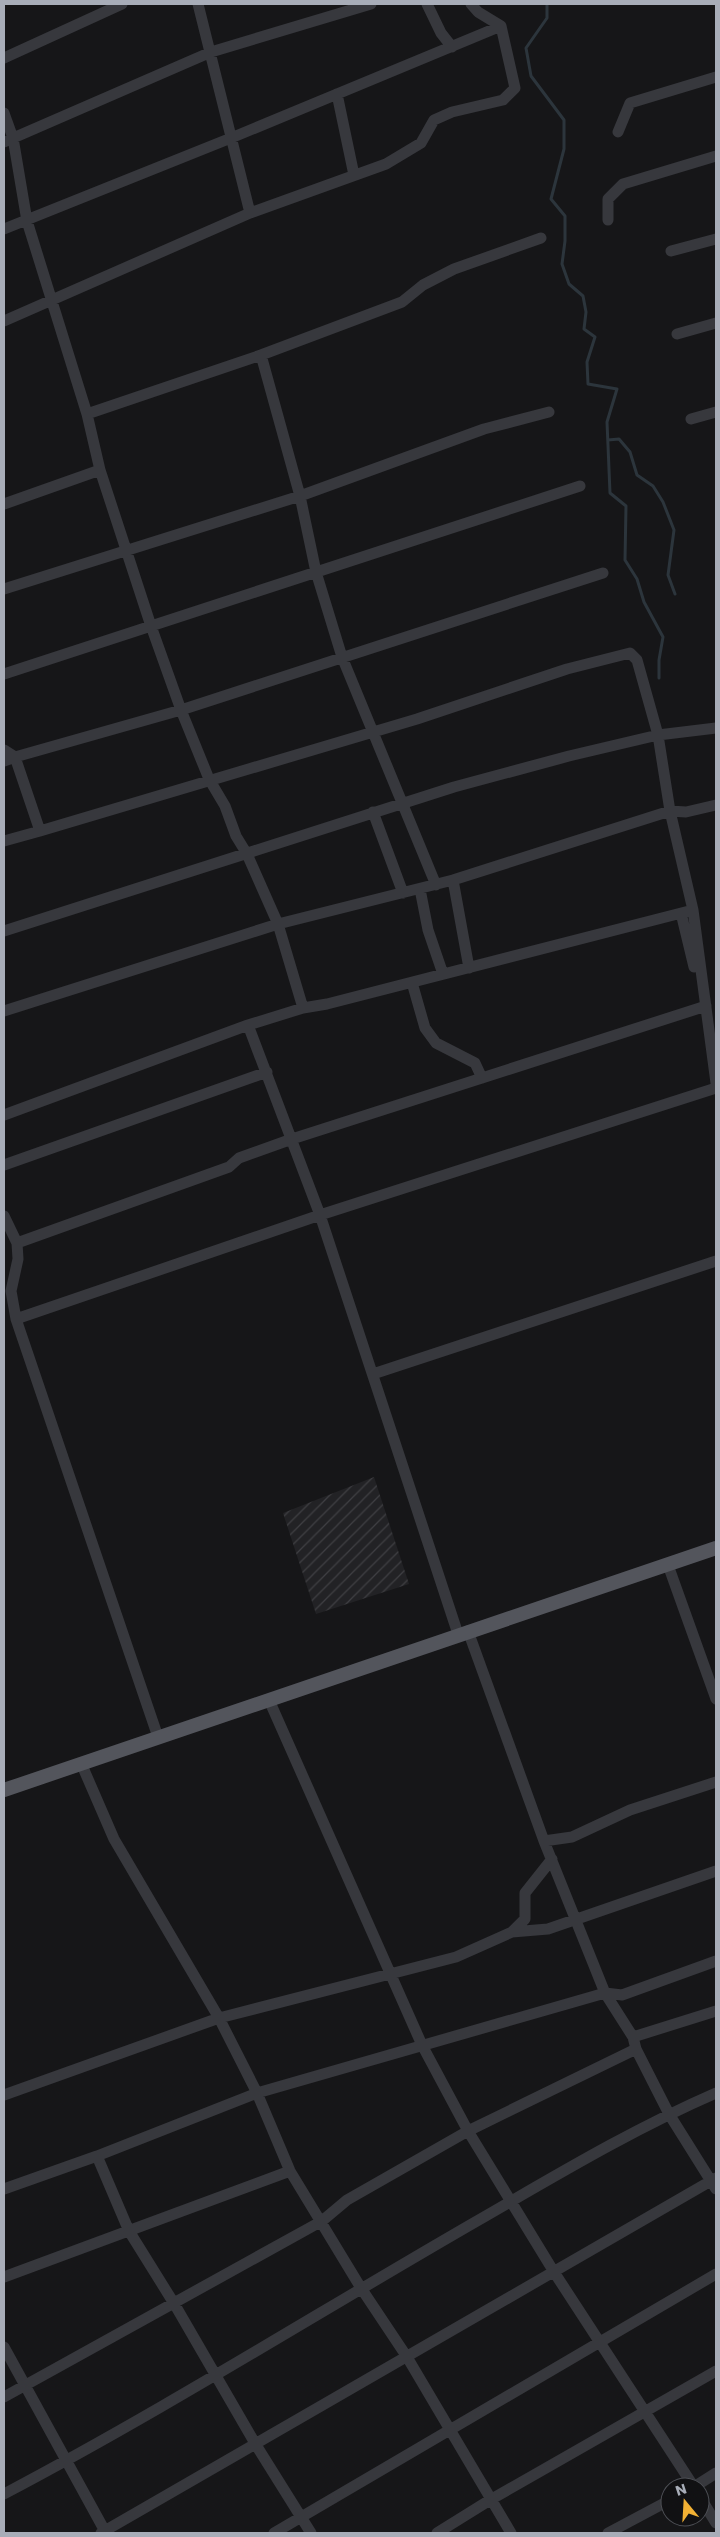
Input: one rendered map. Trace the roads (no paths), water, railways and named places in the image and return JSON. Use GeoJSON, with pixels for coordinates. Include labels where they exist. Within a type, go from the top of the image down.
{"type":"FeatureCollection","features":[{"type":"Feature","properties":{"kind":"main road"},"geometry":{"type":"LineString","coordinates":[[4,1790],[716,1548]]}},
{"type":"Feature","properties":{"kind":"street"},"geometry":{"type":"LineString","coordinates":[[4,58],[122,4]]}},
{"type":"Feature","properties":{"kind":"street"},"geometry":{"type":"LineString","coordinates":[[198,4],[250,213]]}},
{"type":"Feature","properties":{"kind":"street"},"geometry":{"type":"LineString","coordinates":[[8,140],[210,52],[371,4]]}},
{"type":"Feature","properties":{"kind":"street"},"geometry":{"type":"LineString","coordinates":[[427,4],[438,27],[452,47]]}},
{"type":"Feature","properties":{"kind":"street"},"geometry":{"type":"LineString","coordinates":[[4,321],[250,213],[386,164],[421,143],[434,120],[452,112],[503,100],[515,88],[501,26],[478,12],[472,4]]}},
{"type":"Feature","properties":{"kind":"street"},"geometry":{"type":"LineString","coordinates":[[4,229],[231,138],[501,26]]}},
{"type":"Feature","properties":{"kind":"street"},"geometry":{"type":"LineString","coordinates":[[618,132],[630,103],[716,76]]}},
{"type":"Feature","properties":{"kind":"street"},"geometry":{"type":"LineString","coordinates":[[337,94],[354,175]]}},
{"type":"Feature","properties":{"kind":"street"},"geometry":{"type":"LineString","coordinates":[[4,113],[8,140],[27,221],[54,300],[87,414],[100,470],[151,626],[208,779],[225,806],[236,836],[247,854],[278,924],[303,1008]]}},
{"type":"Feature","properties":{"kind":"street"},"geometry":{"type":"LineString","coordinates":[[608,220],[608,199],[623,184],[716,156]]}},
{"type":"Feature","properties":{"kind":"street"},"geometry":{"type":"LineString","coordinates":[[87,414],[261,355],[402,302],[423,285],[454,268],[540,238]]}},
{"type":"Feature","properties":{"kind":"street"},"geometry":{"type":"LineString","coordinates":[[671,251],[716,239]]}},
{"type":"Feature","properties":{"kind":"street"},"geometry":{"type":"LineString","coordinates":[[677,334],[716,323]]}},
{"type":"Feature","properties":{"kind":"street"},"geometry":{"type":"LineString","coordinates":[[261,355],[300,496],[316,572],[342,657],[436,885]]}},
{"type":"Feature","properties":{"kind":"street"},"geometry":{"type":"LineString","coordinates":[[4,589],[300,496],[484,429],[549,412]]}},
{"type":"Feature","properties":{"kind":"street"},"geometry":{"type":"LineString","coordinates":[[691,419],[716,412]]}},
{"type":"Feature","properties":{"kind":"street"},"geometry":{"type":"LineString","coordinates":[[4,504],[100,470]]}},
{"type":"Feature","properties":{"kind":"street"},"geometry":{"type":"LineString","coordinates":[[4,674],[580,486]]}},
{"type":"Feature","properties":{"kind":"street"},"geometry":{"type":"LineString","coordinates":[[4,761],[15,756],[181,710],[603,573]]}},
{"type":"Feature","properties":{"kind":"street"},"geometry":{"type":"LineString","coordinates":[[4,841],[208,779],[373,733],[567,669],[630,654],[637,660],[658,735],[670,811],[693,910],[703,1007]]}},
{"type":"Feature","properties":{"kind":"street"},"geometry":{"type":"LineString","coordinates":[[4,931],[403,803],[569,756],[658,735],[716,728]]}},
{"type":"Feature","properties":{"kind":"street"},"geometry":{"type":"LineString","coordinates":[[4,750],[15,756],[40,830]]}},
{"type":"Feature","properties":{"kind":"street"},"geometry":{"type":"LineString","coordinates":[[4,1011],[278,924],[436,885],[670,811],[686,812],[716,805]]}},
{"type":"Feature","properties":{"kind":"street"},"geometry":{"type":"LineString","coordinates":[[373,812],[403,893]]}},
{"type":"Feature","properties":{"kind":"street"},"geometry":{"type":"LineString","coordinates":[[453,880],[469,968]]}},
{"type":"Feature","properties":{"kind":"street"},"geometry":{"type":"LineString","coordinates":[[420,889],[428,930],[443,974]]}},
{"type":"Feature","properties":{"kind":"street"},"geometry":{"type":"LineString","coordinates":[[4,1115],[248,1025],[303,1008],[327,1004],[693,910]]}},
{"type":"Feature","properties":{"kind":"street"},"geometry":{"type":"LineString","coordinates":[[681,913],[714,1056],[716,1083]]}},
{"type":"Feature","properties":{"kind":"street"},"geometry":{"type":"LineString","coordinates":[[413,986],[425,1028],[436,1043],[475,1063],[482,1078]]}},
{"type":"Feature","properties":{"kind":"street"},"geometry":{"type":"LineString","coordinates":[[17,1243],[229,1167],[239,1158],[292,1139],[703,1007]]}},
{"type":"Feature","properties":{"kind":"street"},"geometry":{"type":"LineString","coordinates":[[4,2347],[104,2532],[554,2272],[714,2183],[669,2114],[636,2049],[633,2037],[605,1993],[463,1633],[320,1215],[248,1025]]}},
{"type":"Feature","properties":{"kind":"street"},"geometry":{"type":"LineString","coordinates":[[4,1165],[267,1072]]}},
{"type":"Feature","properties":{"kind":"street"},"geometry":{"type":"LineString","coordinates":[[16,1319],[320,1215],[716,1088]]}},
{"type":"Feature","properties":{"kind":"street"},"geometry":{"type":"LineString","coordinates":[[4,1216],[17,1243],[18,1259],[9,1275],[16,1319],[158,1737]]}},
{"type":"Feature","properties":{"kind":"street"},"geometry":{"type":"LineString","coordinates":[[373,1374],[716,1261]]}},
{"type":"Feature","properties":{"kind":"street"},"geometry":{"type":"LineString","coordinates":[[668,1565],[716,1698]]}},
{"type":"Feature","properties":{"kind":"street"},"geometry":{"type":"LineString","coordinates":[[269,1700],[422,2045],[468,2131],[554,2272],[687,2477]]}},
{"type":"Feature","properties":{"kind":"street"},"geometry":{"type":"LineString","coordinates":[[81,1763],[114,1839],[219,2018],[257,2093],[290,2171],[361,2288],[407,2357],[511,2533]]}},
{"type":"Feature","properties":{"kind":"street"},"geometry":{"type":"LineString","coordinates":[[544,1841],[572,1837],[630,1810],[716,1782]]}},
{"type":"Feature","properties":{"kind":"street"},"geometry":{"type":"LineString","coordinates":[[512,1932],[525,1919],[525,1893],[552,1859]]}},
{"type":"Feature","properties":{"kind":"street"},"geometry":{"type":"LineString","coordinates":[[4,2095],[219,2018],[456,1957],[512,1932],[548,1929],[716,1871]]}},
{"type":"Feature","properties":{"kind":"street"},"geometry":{"type":"LineString","coordinates":[[4,2189],[97,2156],[257,2093],[605,1993],[622,1995],[716,1961]]}},
{"type":"Feature","properties":{"kind":"street"},"geometry":{"type":"LineString","coordinates":[[633,2037],[716,2011]]}},
{"type":"Feature","properties":{"kind":"street"},"geometry":{"type":"LineString","coordinates":[[4,2397],[322,2222],[347,2200],[468,2131],[636,2049]]}},
{"type":"Feature","properties":{"kind":"street"},"geometry":{"type":"LineString","coordinates":[[4,2494],[215,2376],[511,2201],[669,2114],[716,2093]]}},
{"type":"Feature","properties":{"kind":"street"},"geometry":{"type":"LineString","coordinates":[[97,2156],[129,2231],[175,2304],[215,2376],[311,2533]]}},
{"type":"Feature","properties":{"kind":"street"},"geometry":{"type":"LineString","coordinates":[[4,2278],[290,2171]]}},
{"type":"Feature","properties":{"kind":"street"},"geometry":{"type":"LineString","coordinates":[[274,2533],[716,2274]]}},
{"type":"Feature","properties":{"kind":"street"},"geometry":{"type":"LineString","coordinates":[[438,2533],[490,2500],[716,2370]]}},
{"type":"Feature","properties":{"kind":"street"},"geometry":{"type":"LineString","coordinates":[[608,2533],[660,2505]]}},
{"type":"Feature","properties":{"kind":"waterway"},"geometry":{"type":"LineString","coordinates":[[547,4],[547,18],[526,48],[531,76],[564,120],[564,149],[551,199],[565,216],[565,241],[562,264],[569,284],[583,296],[586,312],[584,329],[595,337],[587,362],[588,384],[617,389],[607,422],[610,493],[626,506],[625,560],[637,579],[644,602],[663,637],[659,660],[659,678]]}},
{"type":"Feature","properties":{"kind":"waterway"},"geometry":{"type":"LineString","coordinates":[[608,440],[619,439],[630,452],[637,475],[653,486],[663,502],[674,530],[668,575],[675,594]]}}]}
